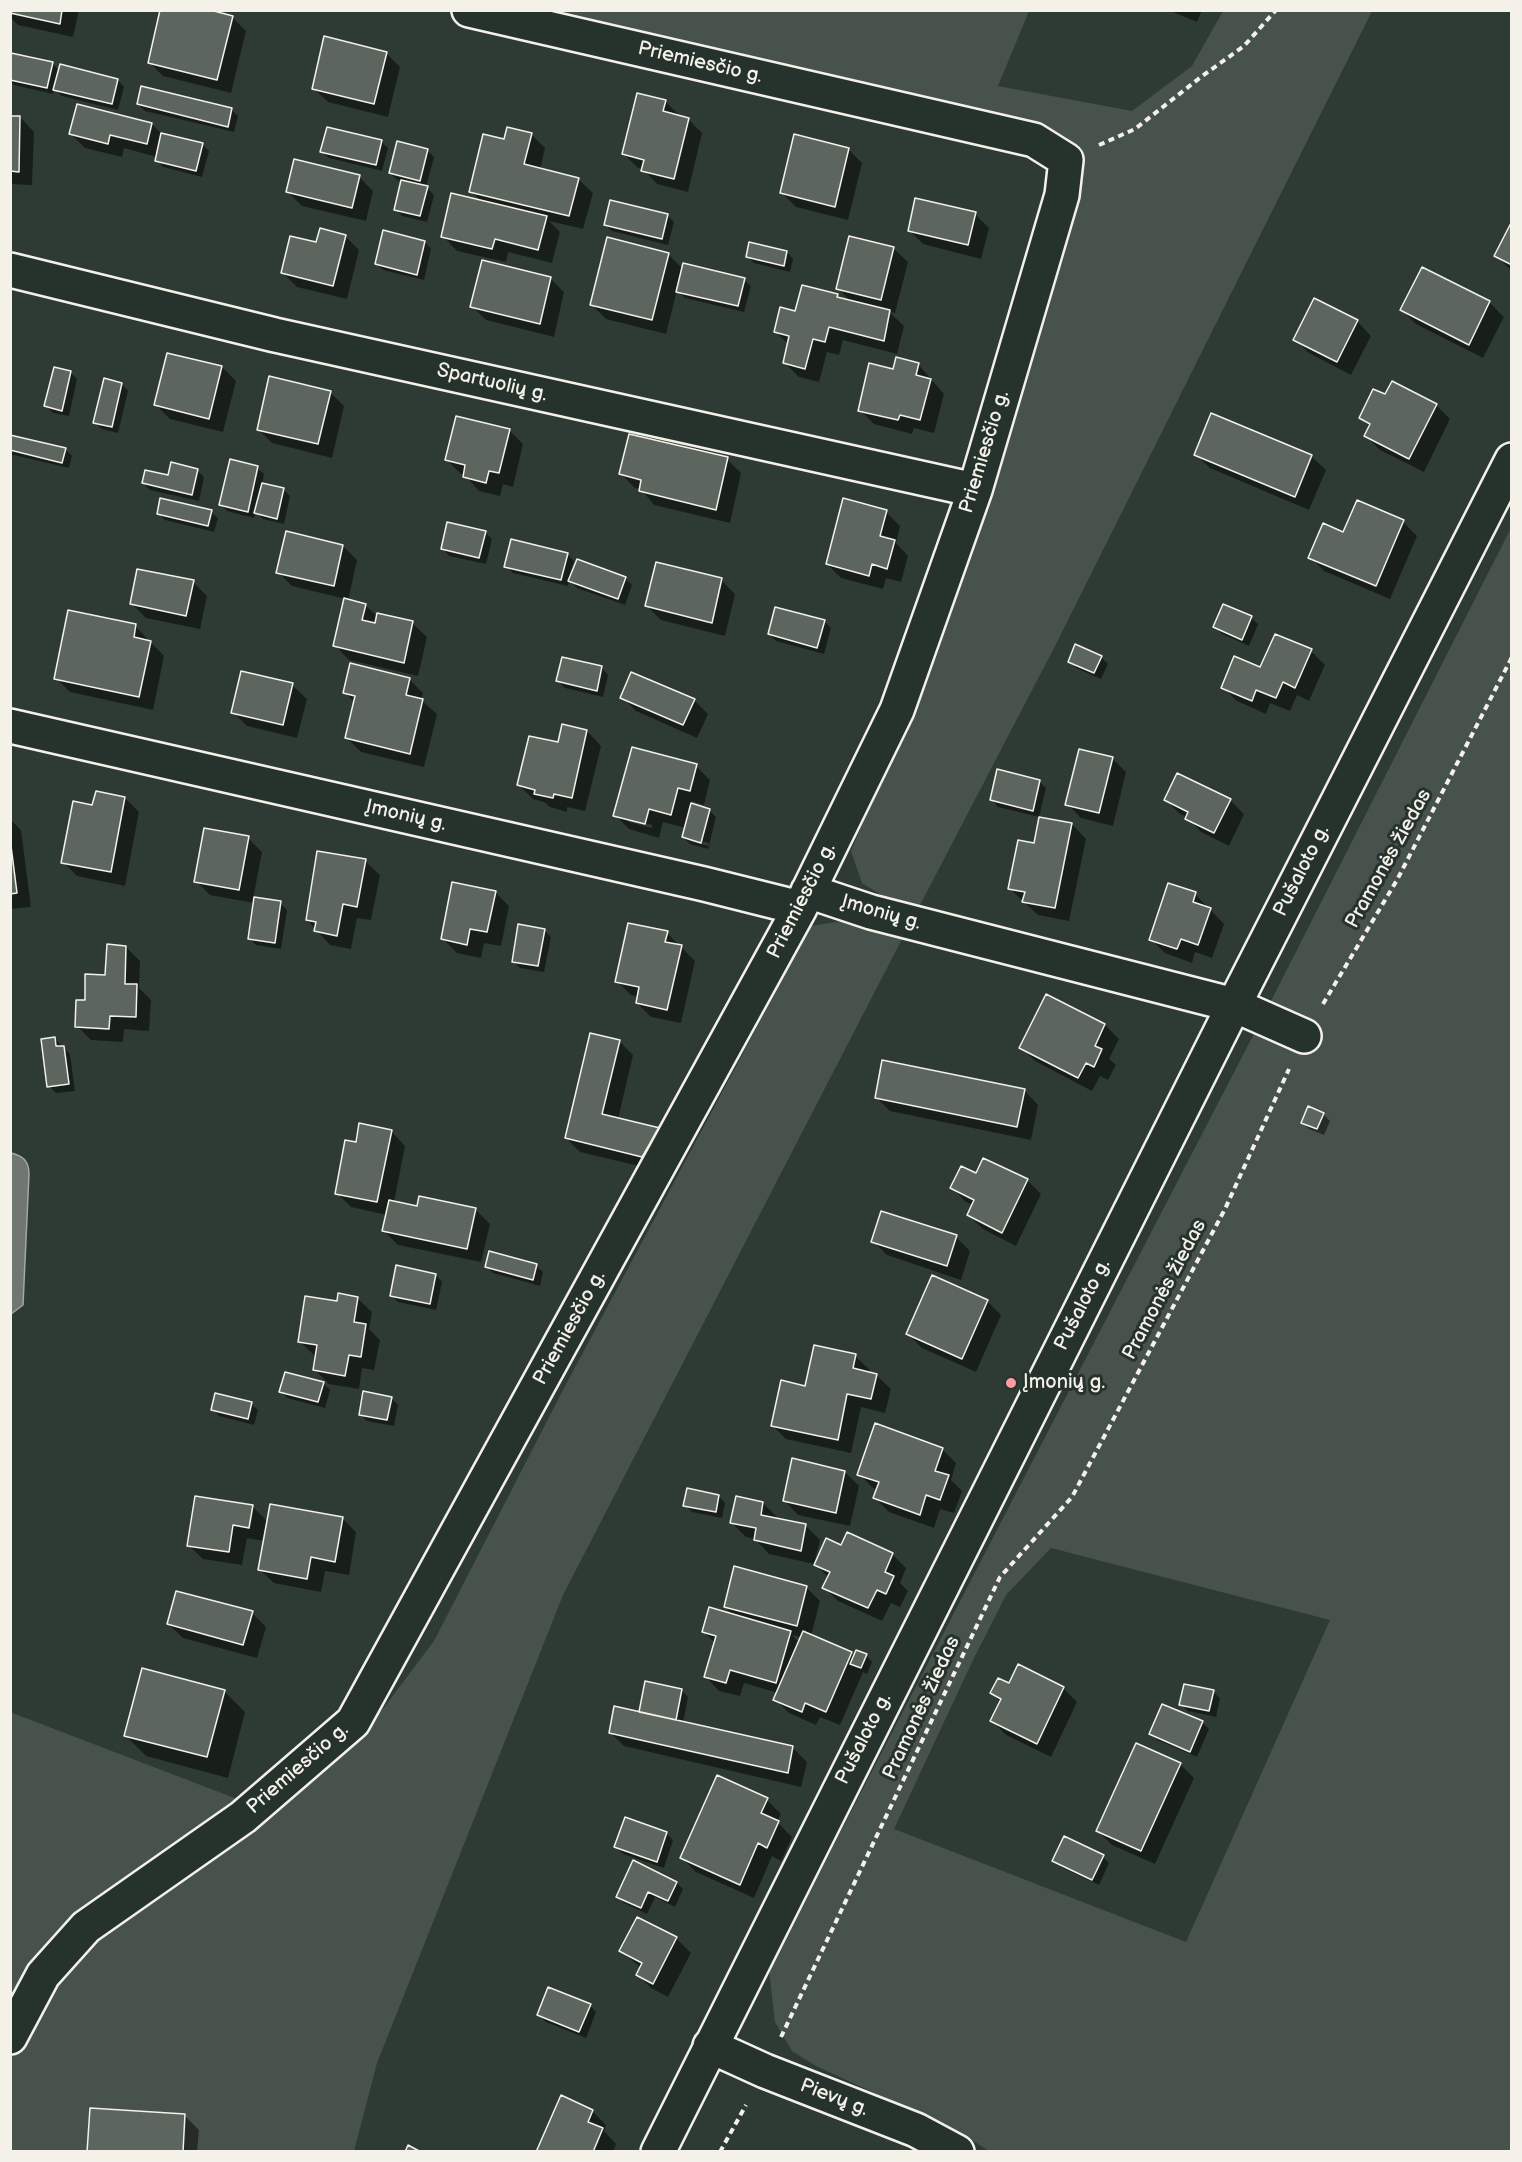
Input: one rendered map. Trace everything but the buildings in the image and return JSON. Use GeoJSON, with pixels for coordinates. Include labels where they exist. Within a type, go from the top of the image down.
{"type":"FeatureCollection","features":[{"type":"Feature","properties":{"kind":"street","name":"Priemiesčio g."},"geometry":{"type":"LineString","coordinates":[[10,2037],[43,1975],[86,1927],[243,1817],[353,1722],[804,899],[897,710],[975,490],[1062,195],[1066,160],[1034,140],[469,10]]}},
{"type":"Feature","properties":{"kind":"street","name":"Spartuolių g."},"geometry":{"type":"LineString","coordinates":[[10,270],[275,335],[975,490]]}},
{"type":"Feature","properties":{"kind":"street","name":"Pušaloto g."},"geometry":{"type":"LineString","coordinates":[[658,2151],[1234,1005],[1512,460]]}},
{"type":"Feature","properties":{"kind":"street","name":"Įmonių g."},"geometry":{"type":"LineString","coordinates":[[10,726],[693,881],[870,912],[1234,1005],[1304,1036]]}},
{"type":"Feature","properties":{"kind":"street","name":"Pievų g."},"geometry":{"type":"LineString","coordinates":[[710,2046],[765,2071],[916,2130],[957,2151]]}},
{"type":"Feature","properties":{"kind":"path"},"geometry":{"type":"LineString","coordinates":[[1066,160],[1135,129],[1244,46],[1276,10]]}},
{"type":"Feature","properties":{"kind":"path","name":"Pramonės žiedas"},"geometry":{"type":"LineString","coordinates":[[720,2151],[765,2071],[1000,1578],[1072,1497],[1225,1209],[1304,1036],[1397,880],[1512,657]]}},
{"type":"Feature","properties":{"kind":"shaded area"},"geometry":{"type":"Polygon","coordinates":[[[473,11],[1029,11],[998,86],[1132,111],[1192,66],[1223,11],[1372,11],[1055,646],[919,907],[886,898],[862,883],[851,851],[941,636],[993,469],[1073,151],[473,11]]]}},
{"type":"Feature","properties":{"kind":"shaded area"},"geometry":{"type":"Polygon","coordinates":[[[1511,528],[1511,2151],[989,2151],[961,2133],[816,2066],[792,2051],[775,2022],[769,1970],[1271,1001],[1511,528]],[[1051,1548],[1006,1595],[894,1829],[1186,1942],[1330,1620],[1051,1548]]]}},
{"type":"Feature","properties":{"kind":"shaded area"},"geometry":{"type":"Polygon","coordinates":[[[842,921],[902,939],[563,1595],[377,2063],[354,2151],[11,2151],[10,1712],[271,1812],[373,1722],[434,1641],[564,1388],[811,926],[842,921]]]}},
{"type":"Feature","properties":{"kind":"shaded area"},"geometry":{"type":"Polygon","coordinates":[[[11,1153],[25,1160],[29,1174],[23,1305],[11,1314],[11,1153]]]}},
{"type":"Feature","properties":{"kind":"place","name":"Įmonių g."},"geometry":{"type":"Point","coordinates":[1011,1383]}}]}
